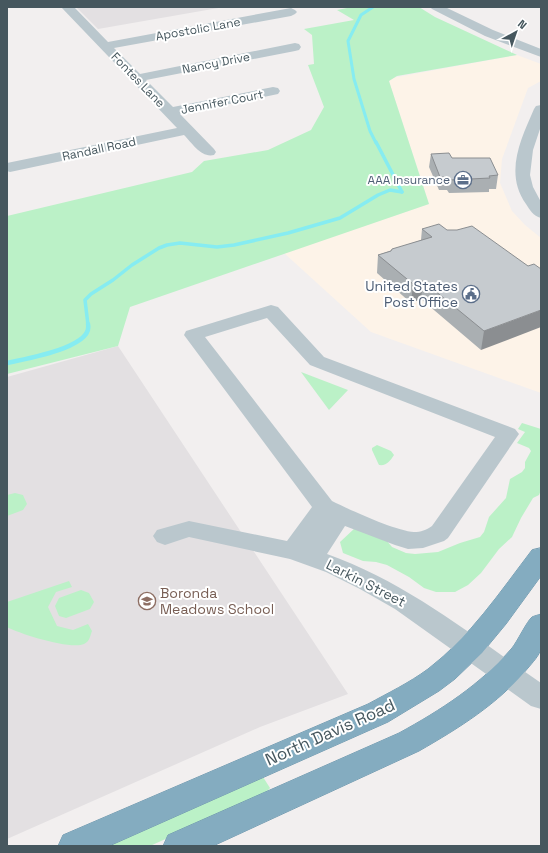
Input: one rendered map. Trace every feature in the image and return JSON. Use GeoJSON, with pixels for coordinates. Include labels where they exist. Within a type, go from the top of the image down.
{"type":"FeatureCollection","features":[{"type":"Feature","properties":{"kind":"highway","name":"North Davis Road"},"geometry":{"type":"LineString","coordinates":[[74,846],[378,712],[415,693],[446,670],[486,630],[541,557]]}},
{"type":"Feature","properties":{"kind":"highway"},"geometry":{"type":"LineString","coordinates":[[179,846],[409,742],[462,711],[482,696],[506,673],[524,653],[541,625]]}},
{"type":"Feature","properties":{"kind":"street","name":"Fontes Lane"},"geometry":{"type":"LineString","coordinates":[[67,7],[209,152]]}},
{"type":"Feature","properties":{"kind":"street"},"geometry":{"type":"LineString","coordinates":[[436,7],[502,39],[541,53]]}},
{"type":"Feature","properties":{"kind":"street","name":"Apostolic Lane"},"geometry":{"type":"LineString","coordinates":[[105,46],[291,12]]}},
{"type":"Feature","properties":{"kind":"street"},"geometry":{"type":"LineString","coordinates":[[502,39],[541,50]]}},
{"type":"Feature","properties":{"kind":"street","name":"Nancy Drive"},"geometry":{"type":"LineString","coordinates":[[137,78],[295,48]]}},
{"type":"Feature","properties":{"kind":"street","name":"Jennifer Court"},"geometry":{"type":"LineString","coordinates":[[170,112],[273,91]]}},
{"type":"Feature","properties":{"kind":"street"},"geometry":{"type":"LineString","coordinates":[[541,109],[524,154],[521,173],[528,194],[541,213]]}},
{"type":"Feature","properties":{"kind":"street","name":"Randall Road"},"geometry":{"type":"LineString","coordinates":[[10,167],[187,130]]}},
{"type":"Feature","properties":{"kind":"street"},"geometry":{"type":"LineString","coordinates":[[271,311],[317,361],[508,434],[447,524],[440,532],[432,537],[424,540],[413,541],[404,539],[332,511],[193,334],[271,311]]}},
{"type":"Feature","properties":{"kind":"street"},"geometry":{"type":"LineString","coordinates":[[303,554],[332,511]]}},
{"type":"Feature","properties":{"kind":"street","name":"Larkin Street"},"geometry":{"type":"LineString","coordinates":[[165,536],[189,529],[303,554],[340,568],[387,591],[425,615],[541,698]]}},
{"type":"Feature","properties":{"kind":"shaded area"},"geometry":{"type":"Polygon","coordinates":[[[76,7],[224,7],[98,29],[76,7]]]}},
{"type":"Feature","properties":{"kind":"shaded area"},"geometry":{"type":"Polygon","coordinates":[[[517,55],[541,64],[541,81],[528,88],[502,159],[500,183],[512,211],[525,225],[541,238],[541,393],[371,332],[284,253],[429,204],[389,81],[392,78],[517,55]]]}},
{"type":"Feature","properties":{"kind":"shaded area","name":"Boronda Meadows School"},"geometry":{"type":"Polygon","coordinates":[[[118,346],[348,694],[260,727],[7,839],[7,377],[118,346]]]}},
{"type":"Feature","properties":{"kind":"green space"},"geometry":{"type":"Polygon","coordinates":[[[352,7],[419,7],[435,17],[517,55],[397,76],[389,81],[429,204],[130,307],[118,346],[7,374],[7,216],[192,172],[204,161],[268,150],[311,130],[324,107],[308,65],[314,64],[312,35],[304,29],[354,20],[337,10],[352,7]]]}},
{"type":"Feature","properties":{"kind":"green space"},"geometry":{"type":"Polygon","coordinates":[[[301,372],[348,390],[329,410],[301,372]]]}},
{"type":"Feature","properties":{"kind":"green space"},"geometry":{"type":"Polygon","coordinates":[[[522,423],[541,429],[541,490],[539,495],[533,498],[512,537],[499,549],[481,573],[468,585],[455,592],[436,592],[424,588],[409,577],[387,565],[363,561],[343,553],[340,542],[355,528],[387,541],[392,547],[406,553],[415,554],[438,552],[480,537],[484,532],[489,517],[506,498],[510,479],[522,472],[525,468],[525,462],[531,451],[529,448],[517,443],[525,432],[518,429],[522,423]]]}},
{"type":"Feature","properties":{"kind":"green space"},"geometry":{"type":"Polygon","coordinates":[[[377,445],[391,451],[394,455],[386,464],[379,465],[378,463],[372,450],[372,448],[377,445]]]}},
{"type":"Feature","properties":{"kind":"green space"},"geometry":{"type":"Polygon","coordinates":[[[15,493],[23,495],[27,504],[23,510],[7,516],[7,495],[15,493]]]}},
{"type":"Feature","properties":{"kind":"green space"},"geometry":{"type":"Polygon","coordinates":[[[69,581],[72,587],[56,592],[48,607],[57,626],[73,630],[88,624],[92,631],[90,638],[86,643],[68,645],[57,643],[34,637],[7,627],[7,602],[69,581]]]}},
{"type":"Feature","properties":{"kind":"green space"},"geometry":{"type":"Polygon","coordinates":[[[81,590],[89,593],[94,602],[90,609],[66,618],[59,616],[55,606],[59,598],[81,590]]]}},
{"type":"Feature","properties":{"kind":"green space"},"geometry":{"type":"Polygon","coordinates":[[[263,777],[270,788],[265,794],[150,846],[108,846],[263,777]]]}},
{"type":"Feature","properties":{"kind":"building"},"geometry":{"type":"Polygon","coordinates":[[[449,153],[452,158],[490,158],[498,175],[489,176],[490,178],[450,180],[449,177],[440,177],[431,154],[449,153]]]}},
{"type":"Feature","properties":{"kind":"building","name":"United States Post Office"},"geometry":{"type":"Polygon","coordinates":[[[439,224],[447,230],[457,230],[472,226],[528,266],[534,264],[541,269],[541,310],[484,331],[423,281],[413,284],[378,255],[391,251],[392,249],[432,237],[422,229],[439,224]]]}},
{"type":"Feature","properties":{"kind":"waterway"},"geometry":{"type":"LineString","coordinates":[[373,7],[361,15],[348,41],[354,79],[370,131],[376,143]]}},
{"type":"Feature","properties":{"kind":"waterway"},"geometry":{"type":"LineString","coordinates":[[88,324],[85,300],[91,294],[113,280],[132,265],[159,248],[180,243],[217,247],[234,245],[288,233],[340,218],[378,195],[390,190],[402,192],[376,142]]}},
{"type":"Feature","properties":{"kind":"waterway"},"geometry":{"type":"LineString","coordinates":[[7,363],[56,351],[69,346],[80,340],[87,332],[88,324]]}},
{"type":"Feature","properties":{"kind":"place","name":"AAA Insurance"},"geometry":{"type":"Point","coordinates":[463,180]}},
{"type":"Feature","properties":{"kind":"place","name":"United States Post Office"},"geometry":{"type":"Point","coordinates":[471,294]}},
{"type":"Feature","properties":{"kind":"place","name":"Boronda Meadows School"},"geometry":{"type":"Point","coordinates":[147,601]}}]}
